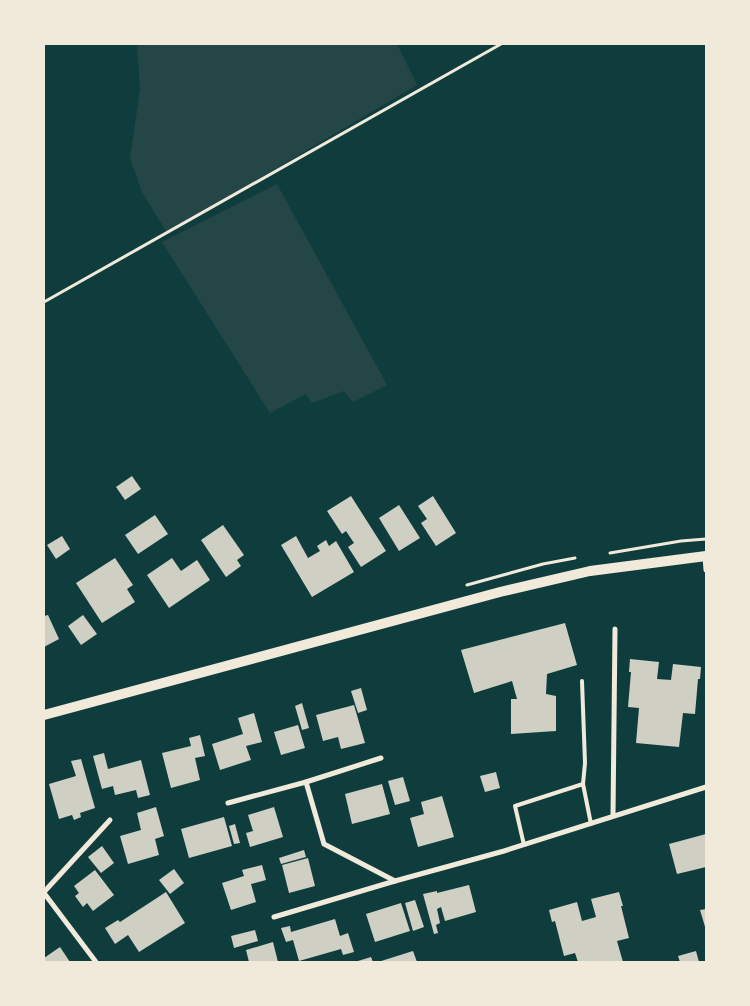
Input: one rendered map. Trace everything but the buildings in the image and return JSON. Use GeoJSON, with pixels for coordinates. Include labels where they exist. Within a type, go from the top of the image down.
{"type":"FeatureCollection","features":[{"type":"Feature","properties":{"kind":"main road"},"geometry":{"type":"LineString","coordinates":[[44,715],[500,592],[590,571],[706,556]]}},
{"type":"Feature","properties":{"kind":"street"},"geometry":{"type":"LineString","coordinates":[[706,556],[706,570]]}},
{"type":"Feature","properties":{"kind":"street"},"geometry":{"type":"LineString","coordinates":[[613,816],[614,629]]}},
{"type":"Feature","properties":{"kind":"street"},"geometry":{"type":"LineString","coordinates":[[228,803],[306,782],[381,758]]}},
{"type":"Feature","properties":{"kind":"street"},"geometry":{"type":"LineString","coordinates":[[306,782],[324,844],[395,881]]}},
{"type":"Feature","properties":{"kind":"street"},"geometry":{"type":"LineString","coordinates":[[274,917],[524,845],[706,787]]}},
{"type":"Feature","properties":{"kind":"street"},"geometry":{"type":"LineString","coordinates":[[96,962],[44,893],[110,820]]}},
{"type":"Feature","properties":{"kind":"lane"},"geometry":{"type":"LineString","coordinates":[[582,680],[585,763],[582,784],[591,824]]}},
{"type":"Feature","properties":{"kind":"lane"},"geometry":{"type":"LineString","coordinates":[[524,845],[515,806],[582,784]]}},
{"type":"Feature","properties":{"kind":"path"},"geometry":{"type":"LineString","coordinates":[[44,302],[501,44]]}},
{"type":"Feature","properties":{"kind":"shaded area"},"geometry":{"type":"Polygon","coordinates":[[[137,44],[397,44],[417,85],[167,233],[142,192],[130,158],[140,89],[137,44]]]}},
{"type":"Feature","properties":{"kind":"shaded area"},"geometry":{"type":"Polygon","coordinates":[[[277,184],[387,385],[353,402],[344,391],[312,403],[306,394],[270,413],[162,242],[277,184]]]}}]}
